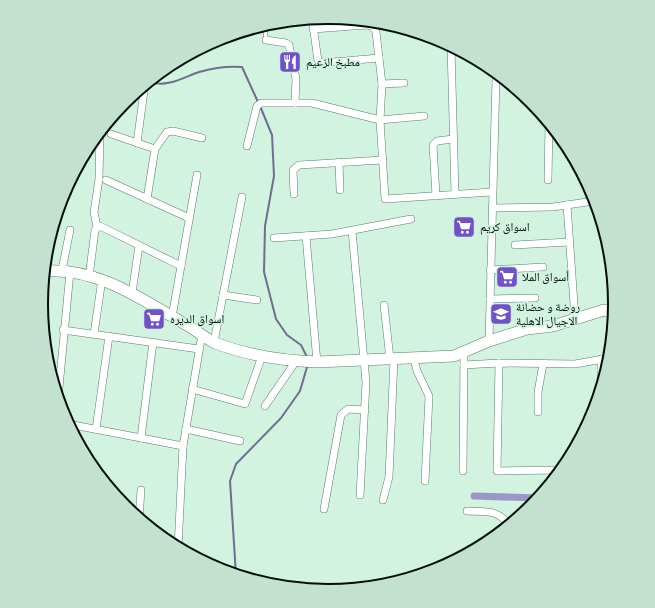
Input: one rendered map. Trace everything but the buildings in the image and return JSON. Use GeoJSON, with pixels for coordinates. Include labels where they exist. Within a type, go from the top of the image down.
{"type":"FeatureCollection","features":[{"type":"Feature","properties":{"kind":"street"},"geometry":{"type":"LineString","coordinates":[[313,25],[318,61],[321,64],[379,58]]}},
{"type":"Feature","properties":{"kind":"street"},"geometry":{"type":"LineString","coordinates":[[313,29],[358,26]]}},
{"type":"Feature","properties":{"kind":"street"},"geometry":{"type":"LineString","coordinates":[[373,28],[376,32],[382,84],[380,120],[385,199],[492,192]]}},
{"type":"Feature","properties":{"kind":"street"},"geometry":{"type":"LineString","coordinates":[[266,40],[288,45],[296,79],[295,103]]}},
{"type":"Feature","properties":{"kind":"street"},"geometry":{"type":"LineString","coordinates":[[451,53],[455,194]]}},
{"type":"Feature","properties":{"kind":"street"},"geometry":{"type":"LineString","coordinates":[[489,341],[496,80]]}},
{"type":"Feature","properties":{"kind":"street"},"geometry":{"type":"LineString","coordinates":[[382,84],[404,83]]}},
{"type":"Feature","properties":{"kind":"street"},"geometry":{"type":"LineString","coordinates":[[136,143],[144,92]]}},
{"type":"Feature","properties":{"kind":"street"},"geometry":{"type":"LineString","coordinates":[[247,146],[259,104],[295,103],[325,106],[380,120],[424,116]]}},
{"type":"Feature","properties":{"kind":"street"},"geometry":{"type":"LineString","coordinates":[[147,199],[156,149],[167,132],[173,131],[202,138]]}},
{"type":"Feature","properties":{"kind":"street"},"geometry":{"type":"LineString","coordinates":[[548,180],[549,133]]}},
{"type":"Feature","properties":{"kind":"street"},"geometry":{"type":"LineString","coordinates":[[111,134],[156,149]]}},
{"type":"Feature","properties":{"kind":"street"},"geometry":{"type":"LineString","coordinates":[[436,196],[433,145],[437,141],[453,139]]}},
{"type":"Feature","properties":{"kind":"street"},"geometry":{"type":"LineString","coordinates":[[89,277],[95,230],[97,227],[94,212],[99,178],[100,141]]}},
{"type":"Feature","properties":{"kind":"street"},"geometry":{"type":"LineString","coordinates":[[294,194],[295,167],[339,162],[383,160]]}},
{"type":"Feature","properties":{"kind":"street"},"geometry":{"type":"LineString","coordinates":[[339,162],[340,190]]}},
{"type":"Feature","properties":{"kind":"street"},"geometry":{"type":"LineString","coordinates":[[172,317],[197,175]]}},
{"type":"Feature","properties":{"kind":"street"},"geometry":{"type":"LineString","coordinates":[[106,180],[189,218]]}},
{"type":"Feature","properties":{"kind":"street"},"geometry":{"type":"LineString","coordinates":[[214,342],[242,197]]}},
{"type":"Feature","properties":{"kind":"street"},"geometry":{"type":"LineString","coordinates":[[492,208],[553,207],[588,201]]}},
{"type":"Feature","properties":{"kind":"street"},"geometry":{"type":"LineString","coordinates":[[567,205],[575,318]]}},
{"type":"Feature","properties":{"kind":"street"},"geometry":{"type":"LineString","coordinates":[[274,238],[306,236],[352,230],[411,219]]}},
{"type":"Feature","properties":{"kind":"street"},"geometry":{"type":"LineString","coordinates":[[97,227],[100,226],[181,266]]}},
{"type":"Feature","properties":{"kind":"street"},"geometry":{"type":"LineString","coordinates":[[59,383],[70,230]]}},
{"type":"Feature","properties":{"kind":"street"},"geometry":{"type":"LineString","coordinates":[[352,230],[366,382],[366,410],[360,494]]}},
{"type":"Feature","properties":{"kind":"street"},"geometry":{"type":"LineString","coordinates":[[306,236],[317,362]]}},
{"type":"Feature","properties":{"kind":"street"},"geometry":{"type":"LineString","coordinates":[[515,245],[569,242]]}},
{"type":"Feature","properties":{"kind":"street"},"geometry":{"type":"LineString","coordinates":[[132,293],[139,246]]}},
{"type":"Feature","properties":{"kind":"street"},"geometry":{"type":"LineString","coordinates":[[490,270],[543,267]]}},
{"type":"Feature","properties":{"kind":"street"},"geometry":{"type":"LineString","coordinates":[[50,271],[66,271],[102,279],[132,293],[214,342],[262,356],[296,361],[317,362],[414,359],[454,356],[489,341],[527,329],[553,326],[575,318],[604,310],[608,311]]}},
{"type":"Feature","properties":{"kind":"street"},"geometry":{"type":"LineString","coordinates":[[94,334],[102,279]]}},
{"type":"Feature","properties":{"kind":"street"},"geometry":{"type":"LineString","coordinates":[[223,295],[258,300]]}},
{"type":"Feature","properties":{"kind":"street"},"geometry":{"type":"LineString","coordinates":[[490,299],[535,298]]}},
{"type":"Feature","properties":{"kind":"street"},"geometry":{"type":"LineString","coordinates":[[383,500],[389,478],[392,359],[384,305]]}},
{"type":"Feature","properties":{"kind":"street"},"geometry":{"type":"LineString","coordinates":[[63,330],[199,349]]}},
{"type":"Feature","properties":{"kind":"street"},"geometry":{"type":"LineString","coordinates":[[178,541],[183,446],[202,334]]}},
{"type":"Feature","properties":{"kind":"street"},"geometry":{"type":"LineString","coordinates":[[96,429],[110,336]]}},
{"type":"Feature","properties":{"kind":"street"},"geometry":{"type":"LineString","coordinates":[[141,438],[153,342]]}},
{"type":"Feature","properties":{"kind":"street"},"geometry":{"type":"LineString","coordinates":[[463,471],[464,353]]}},
{"type":"Feature","properties":{"kind":"street"},"geometry":{"type":"LineString","coordinates":[[192,389],[245,404],[262,356]]}},
{"type":"Feature","properties":{"kind":"street"},"geometry":{"type":"LineString","coordinates":[[414,359],[417,371],[429,396],[425,481]]}},
{"type":"Feature","properties":{"kind":"street"},"geometry":{"type":"LineString","coordinates":[[464,365],[499,363],[575,364],[601,359],[601,363]]}},
{"type":"Feature","properties":{"kind":"street"},"geometry":{"type":"LineString","coordinates":[[265,406],[296,361]]}},
{"type":"Feature","properties":{"kind":"street"},"geometry":{"type":"LineString","coordinates":[[499,363],[497,471],[553,470]]}},
{"type":"Feature","properties":{"kind":"street"},"geometry":{"type":"LineString","coordinates":[[538,412],[538,392],[543,364]]}},
{"type":"Feature","properties":{"kind":"street"},"geometry":{"type":"LineString","coordinates":[[324,509],[341,416],[348,409],[366,410]]}},
{"type":"Feature","properties":{"kind":"street"},"geometry":{"type":"LineString","coordinates":[[75,425],[183,446]]}},
{"type":"Feature","properties":{"kind":"street"},"geometry":{"type":"LineString","coordinates":[[186,429],[240,441]]}},
{"type":"Feature","properties":{"kind":"street"},"geometry":{"type":"LineString","coordinates":[[140,512],[142,490]]}},
{"type":"Feature","properties":{"kind":"street"},"geometry":{"type":"LineString","coordinates":[[466,511],[498,514],[505,520]]}},
{"type":"Feature","properties":{"kind":"lane"},"geometry":{"type":"LineString","coordinates":[[265,31],[266,40]]}},
{"type":"Feature","properties":{"kind":"waterway"},"geometry":{"type":"LineString","coordinates":[[156,83],[168,83],[210,69],[242,67],[258,102]]}},
{"type":"Feature","properties":{"kind":"waterway"},"geometry":{"type":"LineString","coordinates":[[260,106],[272,135],[274,176],[265,226],[264,272],[276,319],[287,335],[301,345],[308,359]]}},
{"type":"Feature","properties":{"kind":"waterway"},"geometry":{"type":"LineString","coordinates":[[236,569],[230,481],[236,464],[281,418],[300,391],[307,367]]}},
{"type":"Feature","properties":{"kind":"waterway"},"geometry":{"type":"LineString","coordinates":[[474,496],[529,498]]}},
{"type":"Feature","properties":{"kind":"place","name":"مطبخ الزعيم"},"geometry":{"type":"Point","coordinates":[290,62]}},
{"type":"Feature","properties":{"kind":"place","name":"اسواق كريم"},"geometry":{"type":"Point","coordinates":[464,227]}},
{"type":"Feature","properties":{"kind":"place","name":"أسواق الملا"},"geometry":{"type":"Point","coordinates":[507,277]}},
{"type":"Feature","properties":{"kind":"place","name":"روضة و حضانة الاجيال الاهلية"},"geometry":{"type":"Point","coordinates":[501,314]}},
{"type":"Feature","properties":{"kind":"place","name":"اسواق الديره"},"geometry":{"type":"Point","coordinates":[154,319]}}]}
